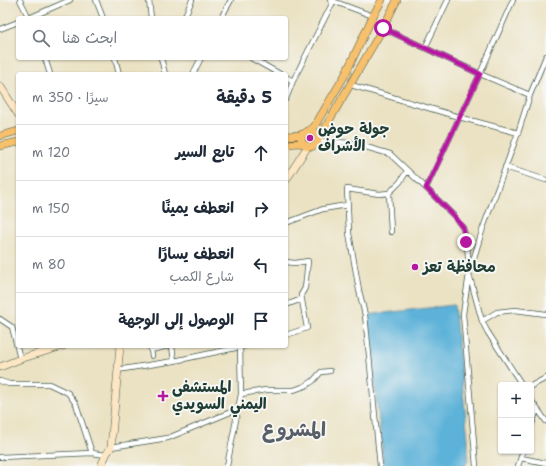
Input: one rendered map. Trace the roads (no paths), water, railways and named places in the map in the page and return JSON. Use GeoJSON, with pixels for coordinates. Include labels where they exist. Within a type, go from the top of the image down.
{"type":"FeatureCollection","features":[{"type":"Feature","properties":{"kind":"main road"},"geometry":{"type":"LineString","coordinates":[[288,136],[299,136],[314,128],[345,75],[382,0]]}},
{"type":"Feature","properties":{"kind":"main road"},"geometry":{"type":"LineString","coordinates":[[288,144],[300,143],[307,146],[314,146],[351,85],[397,0]]}},
{"type":"Feature","properties":{"kind":"main road"},"geometry":{"type":"LineString","coordinates":[[0,136],[16,132]]}},
{"type":"Feature","properties":{"kind":"main road"},"geometry":{"type":"LineString","coordinates":[[306,132],[315,133],[318,140]]}},
{"type":"Feature","properties":{"kind":"main road"},"geometry":{"type":"LineString","coordinates":[[306,132],[302,139],[307,146]]}},
{"type":"Feature","properties":{"kind":"main road"},"geometry":{"type":"LineString","coordinates":[[0,146],[16,142]]}},
{"type":"Feature","properties":{"kind":"street"},"geometry":{"type":"LineString","coordinates":[[20,0],[28,16]]}},
{"type":"Feature","properties":{"kind":"street"},"geometry":{"type":"LineString","coordinates":[[34,16],[70,0]]}},
{"type":"Feature","properties":{"kind":"street"},"geometry":{"type":"LineString","coordinates":[[96,0],[102,16]]}},
{"type":"Feature","properties":{"kind":"street"},"geometry":{"type":"LineString","coordinates":[[149,0],[151,16]]}},
{"type":"Feature","properties":{"kind":"street"},"geometry":{"type":"LineString","coordinates":[[185,16],[192,0]]}},
{"type":"Feature","properties":{"kind":"street"},"geometry":{"type":"LineString","coordinates":[[222,16],[231,0]]}},
{"type":"Feature","properties":{"kind":"street"},"geometry":{"type":"LineString","coordinates":[[425,48],[448,0]]}},
{"type":"Feature","properties":{"kind":"street"},"geometry":{"type":"LineString","coordinates":[[426,188],[513,0]]}},
{"type":"Feature","properties":{"kind":"street"},"geometry":{"type":"LineString","coordinates":[[288,94],[332,1],[373,16]]}},
{"type":"Feature","properties":{"kind":"street"},"geometry":{"type":"LineString","coordinates":[[0,29],[16,23]]}},
{"type":"Feature","properties":{"kind":"street"},"geometry":{"type":"LineString","coordinates":[[383,28],[480,74],[530,95]]}},
{"type":"Feature","properties":{"kind":"street"},"geometry":{"type":"LineString","coordinates":[[476,466],[463,314],[469,274],[483,228],[530,95],[546,56]]}},
{"type":"Feature","properties":{"kind":"street"},"geometry":{"type":"LineString","coordinates":[[45,60],[49,72]]}},
{"type":"Feature","properties":{"kind":"street"},"geometry":{"type":"LineString","coordinates":[[116,60],[118,72]]}},
{"type":"Feature","properties":{"kind":"street"},"geometry":{"type":"LineString","coordinates":[[162,60],[164,72]]}},
{"type":"Feature","properties":{"kind":"street"},"geometry":{"type":"LineString","coordinates":[[194,72],[200,60]]}},
{"type":"Feature","properties":{"kind":"street"},"geometry":{"type":"LineString","coordinates":[[255,60],[276,72]]}},
{"type":"Feature","properties":{"kind":"street"},"geometry":{"type":"LineString","coordinates":[[288,78],[293,81]]}},
{"type":"Feature","properties":{"kind":"street"},"geometry":{"type":"LineString","coordinates":[[351,85],[459,117],[518,132]]}},
{"type":"Feature","properties":{"kind":"street"},"geometry":{"type":"LineString","coordinates":[[0,86],[16,111]]}},
{"type":"Feature","properties":{"kind":"street"},"geometry":{"type":"LineString","coordinates":[[318,140],[352,143],[390,154],[454,216],[463,228],[469,274],[482,321],[520,382]]}},
{"type":"Feature","properties":{"kind":"street"},"geometry":{"type":"LineString","coordinates":[[288,177],[307,146]]}},
{"type":"Feature","properties":{"kind":"street"},"geometry":{"type":"LineString","coordinates":[[505,167],[546,180]]}},
{"type":"Feature","properties":{"kind":"street"},"geometry":{"type":"LineString","coordinates":[[380,466],[365,315],[349,233],[347,189],[379,194],[389,193],[400,182],[407,171]]}},
{"type":"Feature","properties":{"kind":"street"},"geometry":{"type":"LineString","coordinates":[[389,193],[391,232]]}},
{"type":"Feature","properties":{"kind":"street"},"geometry":{"type":"LineString","coordinates":[[288,222],[323,209],[348,205]]}},
{"type":"Feature","properties":{"kind":"street"},"geometry":{"type":"LineString","coordinates":[[288,262],[295,263],[308,261],[305,288],[301,295],[307,328],[288,334]]}},
{"type":"Feature","properties":{"kind":"street"},"geometry":{"type":"LineString","coordinates":[[288,304],[302,299]]}},
{"type":"Feature","properties":{"kind":"street"},"geometry":{"type":"LineString","coordinates":[[482,321],[497,312],[515,310],[546,314]]}},
{"type":"Feature","properties":{"kind":"street"},"geometry":{"type":"LineString","coordinates":[[0,319],[12,327],[16,332]]}},
{"type":"Feature","properties":{"kind":"street"},"geometry":{"type":"LineString","coordinates":[[18,348],[20,359]]}},
{"type":"Feature","properties":{"kind":"street"},"geometry":{"type":"LineString","coordinates":[[0,367],[56,348]]}},
{"type":"Feature","properties":{"kind":"street"},"geometry":{"type":"LineString","coordinates":[[101,466],[111,447],[120,348]]}},
{"type":"Feature","properties":{"kind":"street"},"geometry":{"type":"LineString","coordinates":[[151,348],[152,356]]}},
{"type":"Feature","properties":{"kind":"street"},"geometry":{"type":"LineString","coordinates":[[172,348],[174,361]]}},
{"type":"Feature","properties":{"kind":"street"},"geometry":{"type":"LineString","coordinates":[[117,370],[174,361],[232,348]]}},
{"type":"Feature","properties":{"kind":"street"},"geometry":{"type":"LineString","coordinates":[[227,466],[241,394],[241,348]]}},
{"type":"Feature","properties":{"kind":"street"},"geometry":{"type":"LineString","coordinates":[[241,394],[266,390],[294,390],[313,382],[321,372],[330,372]]}},
{"type":"Feature","properties":{"kind":"street"},"geometry":{"type":"LineString","coordinates":[[534,384],[546,378]]}},
{"type":"Feature","properties":{"kind":"street"},"geometry":{"type":"LineString","coordinates":[[0,381],[9,384],[49,384],[68,393],[76,404],[92,453]]}},
{"type":"Feature","properties":{"kind":"street"},"geometry":{"type":"LineString","coordinates":[[534,404],[546,421]]}},
{"type":"Feature","properties":{"kind":"street"},"geometry":{"type":"LineString","coordinates":[[111,447],[168,438],[238,409]]}},
{"type":"Feature","properties":{"kind":"street"},"geometry":{"type":"LineString","coordinates":[[534,418],[537,409]]}},
{"type":"Feature","properties":{"kind":"street"},"geometry":{"type":"LineString","coordinates":[[0,457],[92,453],[106,455]]}},
{"type":"Feature","properties":{"kind":"street"},"geometry":{"type":"LineString","coordinates":[[518,466],[522,454]]}},
{"type":"Feature","properties":{"kind":"street"},"geometry":{"type":"LineString","coordinates":[[521,458],[546,463]]}},
{"type":"Feature","properties":{"kind":"water"},"geometry":{"type":"Polygon","coordinates":[[[454,305],[468,439],[468,460],[465,466],[384,466],[367,315],[454,305]]]}},
{"type":"Feature","properties":{"kind":"place","name":"جولة حوض الأشراف"},"geometry":{"type":"Point","coordinates":[310,138]}},
{"type":"Feature","properties":{"kind":"place","name":"محافظة تعز"},"geometry":{"type":"Point","coordinates":[415,267]}},
{"type":"Feature","properties":{"kind":"place","name":"المستشفى اليمني السويدي"},"geometry":{"type":"Point","coordinates":[163,396]}},
{"type":"Feature","properties":{"kind":"district","name":"المشروع"},"geometry":{"type":"Point","coordinates":[294,429]}}]}
